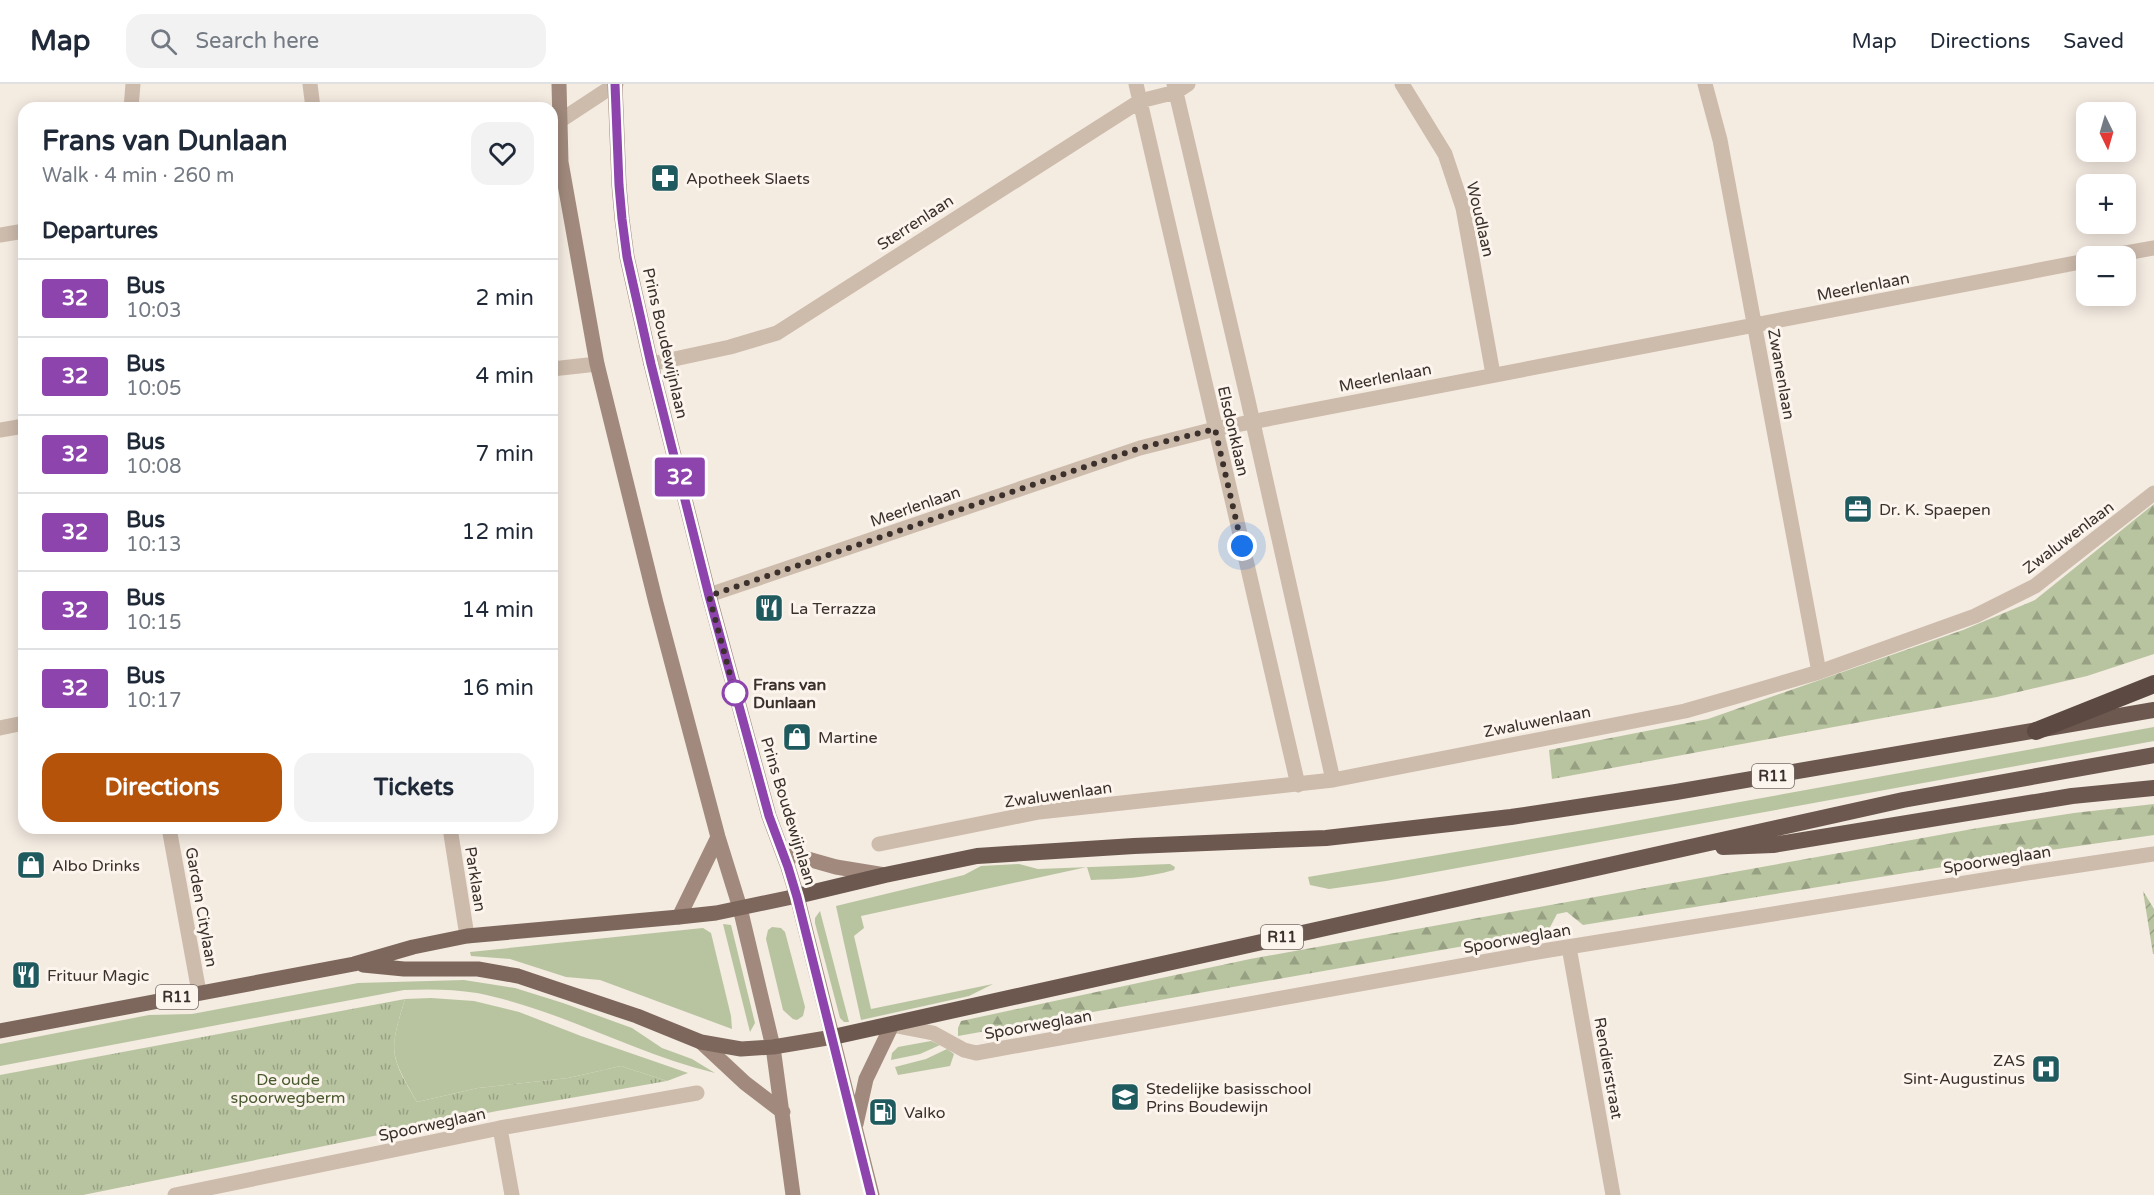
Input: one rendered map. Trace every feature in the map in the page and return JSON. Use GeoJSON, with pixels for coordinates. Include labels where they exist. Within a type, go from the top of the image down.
{"type":"FeatureCollection","features":[{"type":"Feature","properties":{"kind":"highway"},"geometry":{"type":"LineString","coordinates":[[2036,731],[2154,684]]}},
{"type":"Feature","properties":{"kind":"highway","name":"R11"},"geometry":{"type":"LineString","coordinates":[[797,897],[976,856],[1134,846],[1326,838],[1511,817],[1676,792],[2154,710]]}},
{"type":"Feature","properties":{"kind":"highway","name":"R11"},"geometry":{"type":"LineString","coordinates":[[833,1037],[1903,800],[2154,755]]}},
{"type":"Feature","properties":{"kind":"highway"},"geometry":{"type":"LineString","coordinates":[[1677,849],[1773,845],[2072,796],[2154,788]]}},
{"type":"Feature","properties":{"kind":"main road"},"geometry":{"type":"LineString","coordinates":[[557,102],[559,84]]}},
{"type":"Feature","properties":{"kind":"main road","name":"Prins Boudewijnlaan"},"geometry":{"type":"LineString","coordinates":[[615,84],[618,175],[627,257],[651,364],[709,596],[769,816],[797,897],[872,1195]]}},
{"type":"Feature","properties":{"kind":"main road"},"geometry":{"type":"LineString","coordinates":[[558,143],[597,364],[656,603],[718,837],[740,908],[774,1047],[793,1195]]}},
{"type":"Feature","properties":{"kind":"main road"},"geometry":{"type":"LineString","coordinates":[[679,917],[718,837]]}},
{"type":"Feature","properties":{"kind":"main road"},"geometry":{"type":"LineString","coordinates":[[783,852],[836,867],[885,875]]}},
{"type":"Feature","properties":{"kind":"main road","name":"R11"},"geometry":{"type":"LineString","coordinates":[[0,1031],[354,964],[413,947],[467,936],[679,917],[797,897]]}},
{"type":"Feature","properties":{"kind":"main road","name":"R11"},"geometry":{"type":"LineString","coordinates":[[354,964],[404,969],[478,969],[518,976],[637,1016],[701,1042],[741,1049],[774,1047],[833,1037]]}},
{"type":"Feature","properties":{"kind":"main road"},"geometry":{"type":"LineString","coordinates":[[854,1130],[866,1079],[892,1025]]}},
{"type":"Feature","properties":{"kind":"main road"},"geometry":{"type":"LineString","coordinates":[[701,1042],[745,1083],[783,1112]]}},
{"type":"Feature","properties":{"kind":"street"},"geometry":{"type":"LineString","coordinates":[[132,102],[133,84]]}},
{"type":"Feature","properties":{"kind":"street"},"geometry":{"type":"LineString","coordinates":[[310,84],[312,102]]}},
{"type":"Feature","properties":{"kind":"street"},"geometry":{"type":"LineString","coordinates":[[558,122],[615,84]]}},
{"type":"Feature","properties":{"kind":"street","name":"Elsdonklaan"},"geometry":{"type":"LineString","coordinates":[[1136,84],[1298,785]]}},
{"type":"Feature","properties":{"kind":"street","name":"Woudlaan"},"geometry":{"type":"LineString","coordinates":[[1402,84],[1445,154],[1463,208],[1493,374]]}},
{"type":"Feature","properties":{"kind":"street","name":"Zwanenlaan"},"geometry":{"type":"LineString","coordinates":[[1705,84],[1720,140],[1819,672]]}},
{"type":"Feature","properties":{"kind":"street","name":"Elsdonklaan"},"geometry":{"type":"LineString","coordinates":[[1179,87],[1251,421],[1333,780]]}},
{"type":"Feature","properties":{"kind":"street","name":"Sterrenlaan"},"geometry":{"type":"LineString","coordinates":[[651,364],[730,347],[777,333],[1140,101],[1179,87]]}},
{"type":"Feature","properties":{"kind":"street"},"geometry":{"type":"LineString","coordinates":[[0,235],[18,232]]}},
{"type":"Feature","properties":{"kind":"street"},"geometry":{"type":"LineString","coordinates":[[2136,251],[2154,248]]}},
{"type":"Feature","properties":{"kind":"street","name":"Meerlenlaan"},"geometry":{"type":"LineString","coordinates":[[709,596],[1140,448],[1215,429],[2076,263]]}},
{"type":"Feature","properties":{"kind":"street"},"geometry":{"type":"LineString","coordinates":[[558,368],[597,364]]}},
{"type":"Feature","properties":{"kind":"street"},"geometry":{"type":"LineString","coordinates":[[0,430],[18,427]]}},
{"type":"Feature","properties":{"kind":"street","name":"Zwaluwenlaan"},"geometry":{"type":"LineString","coordinates":[[879,844],[1039,813],[1333,780],[1684,711],[1819,672],[1975,616],[2035,586],[2154,493]]}},
{"type":"Feature","properties":{"kind":"street"},"geometry":{"type":"LineString","coordinates":[[0,728],[18,724]]}},
{"type":"Feature","properties":{"kind":"street","name":"Garden Citylaan"},"geometry":{"type":"LineString","coordinates":[[171,834],[199,992]]}},
{"type":"Feature","properties":{"kind":"street","name":"Parklaan"},"geometry":{"type":"LineString","coordinates":[[451,834],[467,936]]}},
{"type":"Feature","properties":{"kind":"street","name":"Spoorweglaan"},"geometry":{"type":"LineString","coordinates":[[892,1025],[933,1033],[964,1050],[976,1053],[1569,947],[2040,870],[2154,854]]}},
{"type":"Feature","properties":{"kind":"street","name":"Rendierstraat"},"geometry":{"type":"LineString","coordinates":[[1569,947],[1613,1195]]}},
{"type":"Feature","properties":{"kind":"street","name":"Spoorweglaan"},"geometry":{"type":"LineString","coordinates":[[175,1195],[232,1190],[500,1128],[697,1093]]}},
{"type":"Feature","properties":{"kind":"street"},"geometry":{"type":"LineString","coordinates":[[500,1128],[512,1195]]}},
{"type":"Feature","properties":{"kind":"green space"},"geometry":{"type":"Polygon","coordinates":[[[2154,504],[2154,654],[2087,676],[1997,697],[1552,779],[1549,750],[1708,719],[1963,630],[2035,600],[2154,504]]]}},
{"type":"Feature","properties":{"kind":"green space"},"geometry":{"type":"Polygon","coordinates":[[[2154,727],[2154,741],[1386,881],[1329,889],[1310,885],[1308,877],[1596,828],[2154,727]]]}},
{"type":"Feature","properties":{"kind":"green space"},"geometry":{"type":"Polygon","coordinates":[[[2154,804],[2154,835],[1583,925],[1567,912],[1557,914],[1548,931],[958,1036],[961,1021],[1250,959],[1978,828],[2074,813],[2154,804]]]}},
{"type":"Feature","properties":{"kind":"green space"},"geometry":{"type":"Polygon","coordinates":[[[1019,864],[1038,869],[1086,867],[861,916],[864,928],[854,936],[871,1009],[993,984],[969,996],[861,1020],[836,906],[964,875],[981,866],[1019,864]]]}},
{"type":"Feature","properties":{"kind":"green space"},"geometry":{"type":"Polygon","coordinates":[[[1170,864],[1175,867],[1174,870],[1164,873],[1123,879],[1091,880],[1087,867],[1170,864]]]}},
{"type":"Feature","properties":{"kind":"green space"},"geometry":{"type":"Polygon","coordinates":[[[2143,891],[2154,909],[2154,954],[2153,954],[2143,891]]]}},
{"type":"Feature","properties":{"kind":"green space"},"geometry":{"type":"Polygon","coordinates":[[[820,911],[849,1022],[844,1022],[840,1018],[815,923],[815,918],[820,911]]]}},
{"type":"Feature","properties":{"kind":"green space"},"geometry":{"type":"Polygon","coordinates":[[[723,924],[731,925],[755,1023],[750,1032],[723,924]]]}},
{"type":"Feature","properties":{"kind":"green space"},"geometry":{"type":"Polygon","coordinates":[[[772,927],[781,928],[785,932],[805,1007],[803,1016],[797,1020],[783,1010],[766,939],[768,930],[772,927]]]}},
{"type":"Feature","properties":{"kind":"green space"},"geometry":{"type":"Polygon","coordinates":[[[703,928],[711,933],[731,1016],[732,1029],[600,980],[566,977],[510,959],[471,956],[470,952],[703,928]]]}},
{"type":"Feature","properties":{"kind":"green space"},"geometry":{"type":"Polygon","coordinates":[[[464,980],[515,988],[632,1028],[662,1048],[692,1059],[715,1073],[655,1054],[537,1009],[507,1000],[477,993],[431,989],[404,990],[0,1066],[0,1044],[149,1015],[192,1014],[358,983],[464,980]]]}},
{"type":"Feature","properties":{"kind":"green space"},"geometry":{"type":"Polygon","coordinates":[[[405,999],[474,1001],[519,1012],[688,1073],[667,1081],[621,1066],[568,1078],[478,1088],[417,1102],[401,1073],[394,1052],[394,1042],[405,999]]]}},
{"type":"Feature","properties":{"kind":"green space","name":"De oude spoorwegberm"},"geometry":{"type":"Polygon","coordinates":[[[405,999],[396,1030],[394,1052],[401,1073],[417,1102],[478,1088],[568,1078],[621,1066],[667,1081],[497,1111],[83,1195],[0,1195],[0,1075],[405,999]]]}},
{"type":"Feature","properties":{"kind":"green space"},"geometry":{"type":"Polygon","coordinates":[[[931,1041],[940,1045],[920,1054],[891,1060],[892,1053],[898,1047],[931,1041]]]}},
{"type":"Feature","properties":{"kind":"green space"},"geometry":{"type":"Polygon","coordinates":[[[947,1049],[954,1054],[950,1066],[898,1075],[895,1067],[926,1059],[947,1049]]]}},
{"type":"Feature","properties":{"kind":"bus line","name":"32"},"geometry":{"type":"LineString","coordinates":[[615,84],[622,219],[627,257],[651,364],[709,596],[769,816],[797,897],[871,1195]]}},
{"type":"Feature","properties":{"kind":"place","name":"Apotheek Slaets"},"geometry":{"type":"Point","coordinates":[665,178]}},
{"type":"Feature","properties":{"kind":"place","name":"Dr. K. Spaepen"},"geometry":{"type":"Point","coordinates":[1858,509]}},
{"type":"Feature","properties":{"kind":"place","name":"La Terrazza"},"geometry":{"type":"Point","coordinates":[769,608]}},
{"type":"Feature","properties":{"kind":"place","name":"Frans van Dunlaan"},"geometry":{"type":"Point","coordinates":[735,693]}},
{"type":"Feature","properties":{"kind":"place","name":"Martine"},"geometry":{"type":"Point","coordinates":[797,737]}},
{"type":"Feature","properties":{"kind":"place","name":"Albo Drinks"},"geometry":{"type":"Point","coordinates":[31,865]}},
{"type":"Feature","properties":{"kind":"place","name":"Frituur Magic"},"geometry":{"type":"Point","coordinates":[26,975]}},
{"type":"Feature","properties":{"kind":"place","name":"ZAS Sint-Augustinus"},"geometry":{"type":"Point","coordinates":[2046,1069]}},
{"type":"Feature","properties":{"kind":"place","name":"Stedelijke basisschool Prins Boudewijn"},"geometry":{"type":"Point","coordinates":[1125,1097]}},
{"type":"Feature","properties":{"kind":"place","name":"Valko"},"geometry":{"type":"Point","coordinates":[883,1112]}},
{"type":"Feature","properties":{"kind":"route"},"geometry":{"type":"LineString","coordinates":[[735,693],[709,596],[1140,448],[1215,429],[1242,546]]}}]}
